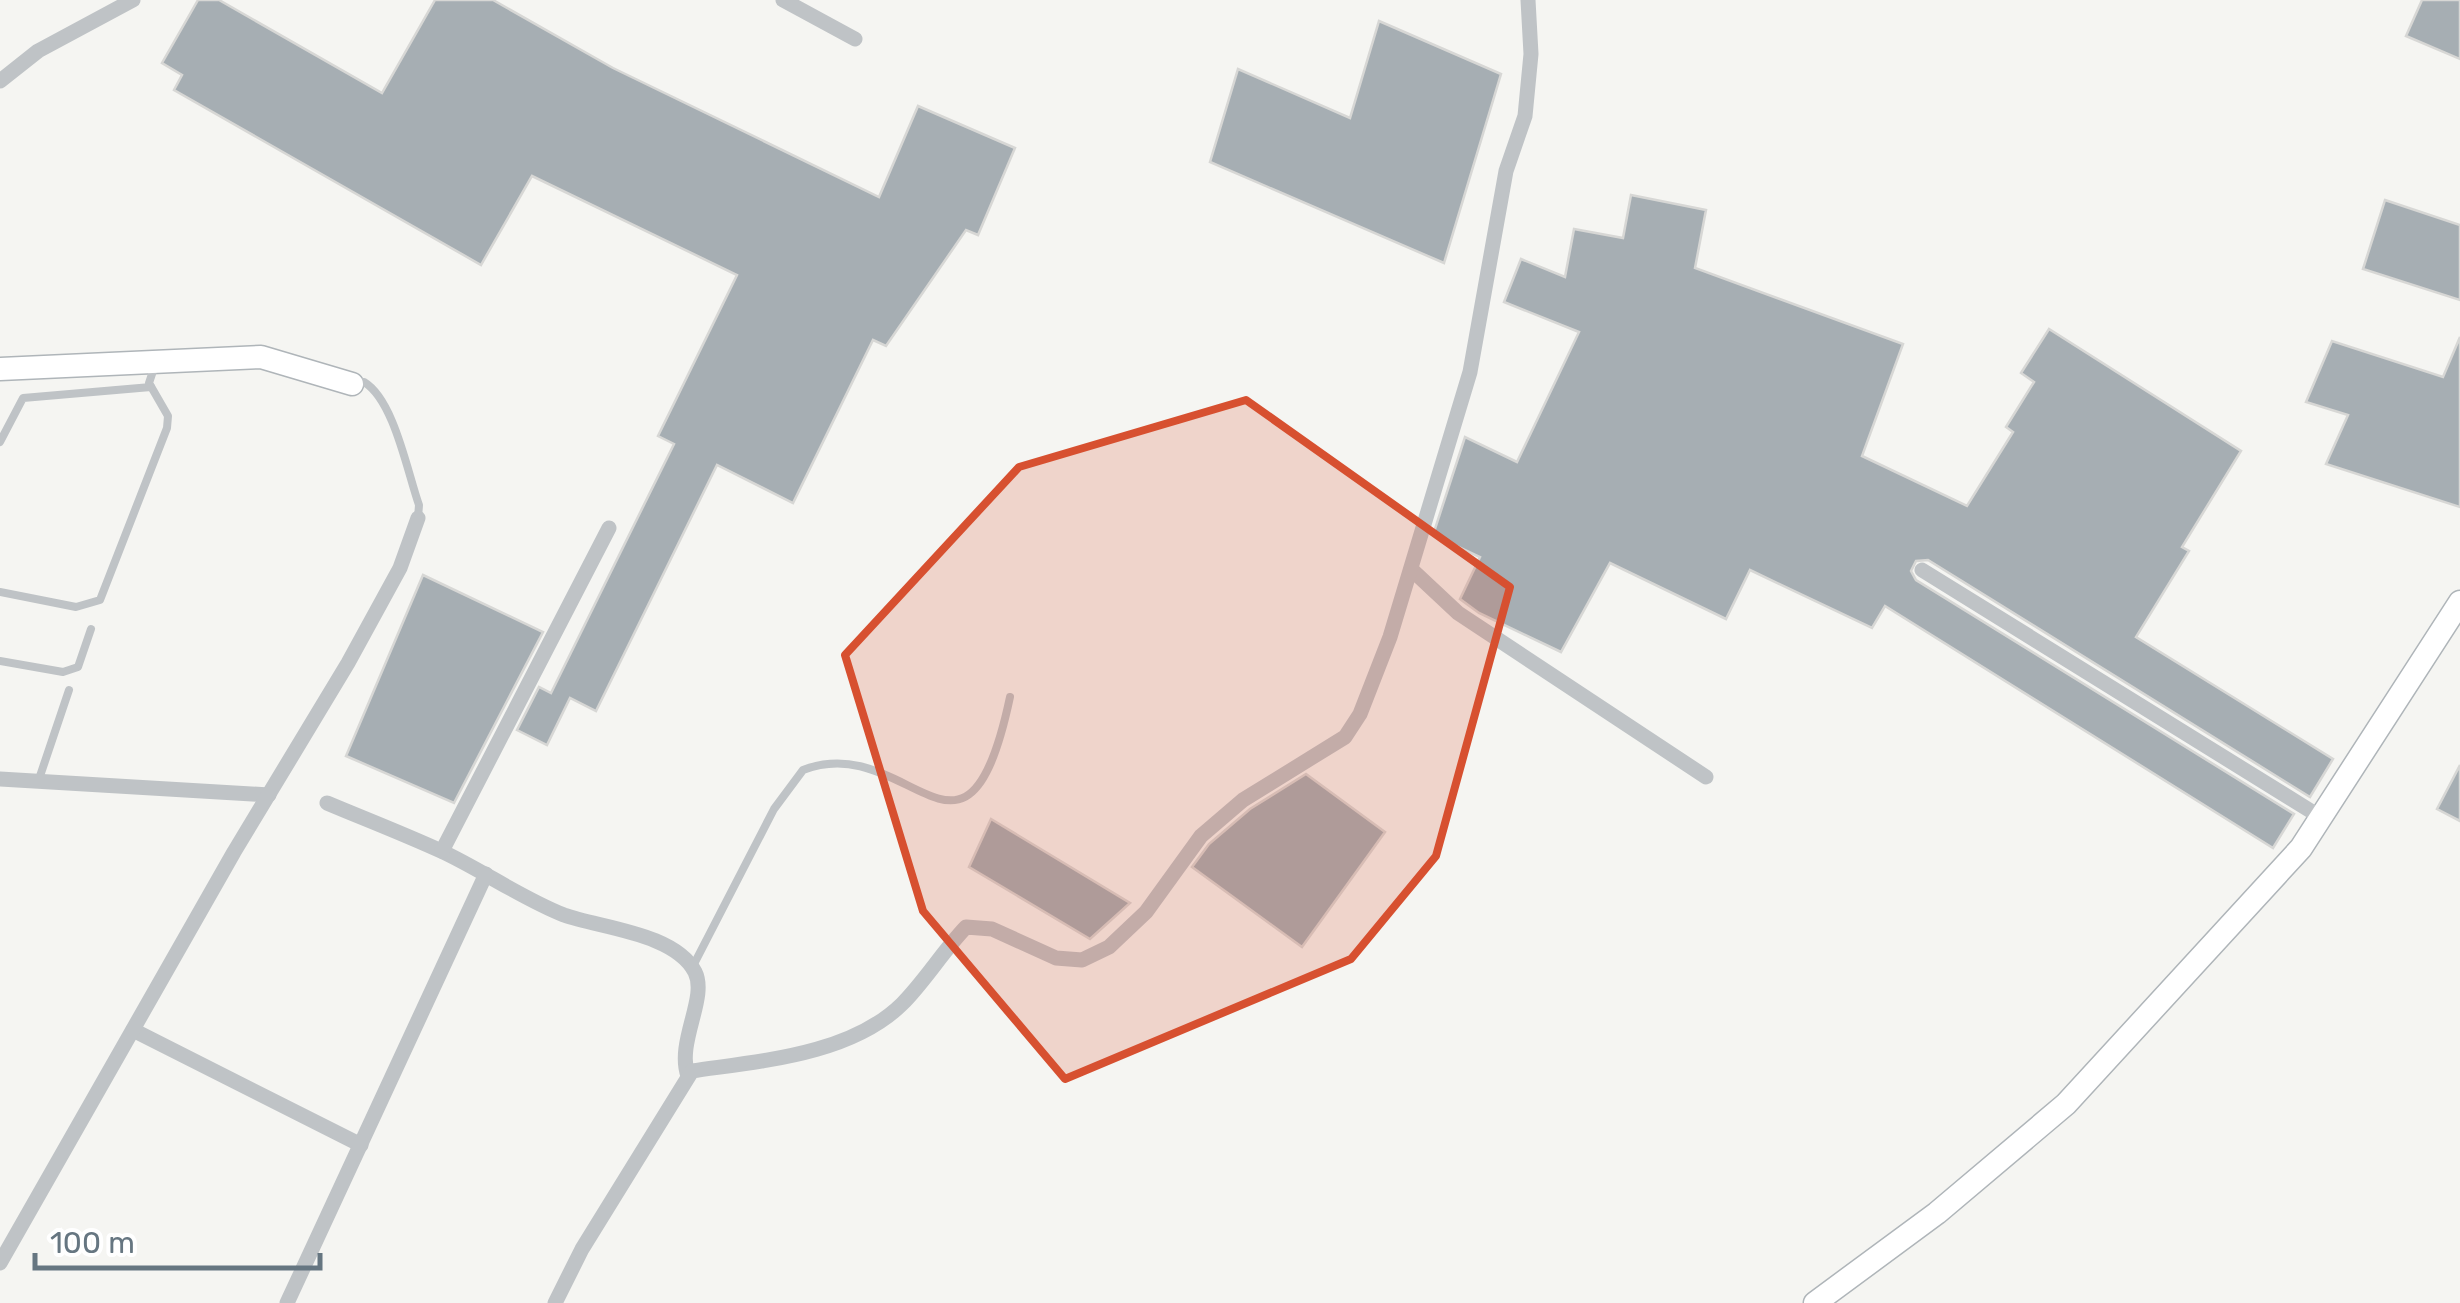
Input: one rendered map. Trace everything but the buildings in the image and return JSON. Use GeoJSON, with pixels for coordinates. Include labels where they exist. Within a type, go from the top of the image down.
{"type":"FeatureCollection","features":[{"type":"Feature","properties":{"kind":"street"},"geometry":{"type":"LineString","coordinates":[[0,81],[38,51],[133,0]]}},
{"type":"Feature","properties":{"kind":"street"},"geometry":{"type":"LineString","coordinates":[[783,0],[855,39]]}},
{"type":"Feature","properties":{"kind":"street"},"geometry":{"type":"LineString","coordinates":[[555,1303],[582,1249],[692,1071],[817,1048],[865,1029],[901,1006],[966,928],[992,930],[1056,958],[1082,960],[1109,947],[1146,912],[1200,836],[1242,800],[1345,737],[1360,714],[1410,569],[1470,372],[1506,170],[1525,116],[1531,54],[1528,0]]}},
{"type":"Feature","properties":{"kind":"street"},"geometry":{"type":"LineString","coordinates":[[2,375],[157,361],[262,357],[352,384]]}},
{"type":"Feature","properties":{"kind":"street"},"geometry":{"type":"LineString","coordinates":[[0,1263],[400,568],[418,518]]}},
{"type":"Feature","properties":{"kind":"street"},"geometry":{"type":"LineString","coordinates":[[442,851],[609,528]]}},
{"type":"Feature","properties":{"kind":"street"},"geometry":{"type":"LineString","coordinates":[[1410,569],[1458,613],[1706,777]]}},
{"type":"Feature","properties":{"kind":"street"},"geometry":{"type":"LineString","coordinates":[[1922,570],[2322,818]]}},
{"type":"Feature","properties":{"kind":"street"},"geometry":{"type":"LineString","coordinates":[[1815,1303],[1938,1213],[2066,1104],[2301,848],[2460,602]]}},
{"type":"Feature","properties":{"kind":"street"},"geometry":{"type":"LineString","coordinates":[[0,779],[269,795]]}},
{"type":"Feature","properties":{"kind":"street"},"geometry":{"type":"LineString","coordinates":[[328,803],[442,851],[564,914],[631,931],[681,956],[692,968],[697,988],[682,1058],[688,1076]]}},
{"type":"Feature","properties":{"kind":"street"},"geometry":{"type":"LineString","coordinates":[[287,1303],[486,874]]}},
{"type":"Feature","properties":{"kind":"street"},"geometry":{"type":"LineString","coordinates":[[133,1030],[361,1144]]}},
{"type":"Feature","properties":{"kind":"lane"},"geometry":{"type":"LineString","coordinates":[[0,592],[76,607],[100,600],[168,428],[168,416],[152,388],[157,361]]}},
{"type":"Feature","properties":{"kind":"lane"},"geometry":{"type":"LineString","coordinates":[[352,384],[364,382],[375,389],[388,410],[419,505],[418,518]]}},
{"type":"Feature","properties":{"kind":"lane"},"geometry":{"type":"LineString","coordinates":[[0,442],[23,398],[152,388]]}},
{"type":"Feature","properties":{"kind":"lane"},"geometry":{"type":"LineString","coordinates":[[0,661],[63,672],[78,667],[91,629]]}},
{"type":"Feature","properties":{"kind":"lane"},"geometry":{"type":"LineString","coordinates":[[38,782],[69,690]]}},
{"type":"Feature","properties":{"kind":"lane"},"geometry":{"type":"LineString","coordinates":[[692,968],[774,810],[803,770],[841,764],[882,772],[938,799],[963,800],[974,795],[988,774],[1000,746],[1010,698]]}},
{"type":"Feature","properties":{"kind":"highlighted area"},"geometry":{"type":"Polygon","coordinates":[[[1246,400],[1510,587],[1436,856],[1351,959],[1065,1079],[923,911],[845,655],[1019,467],[1246,400]]]}}]}
